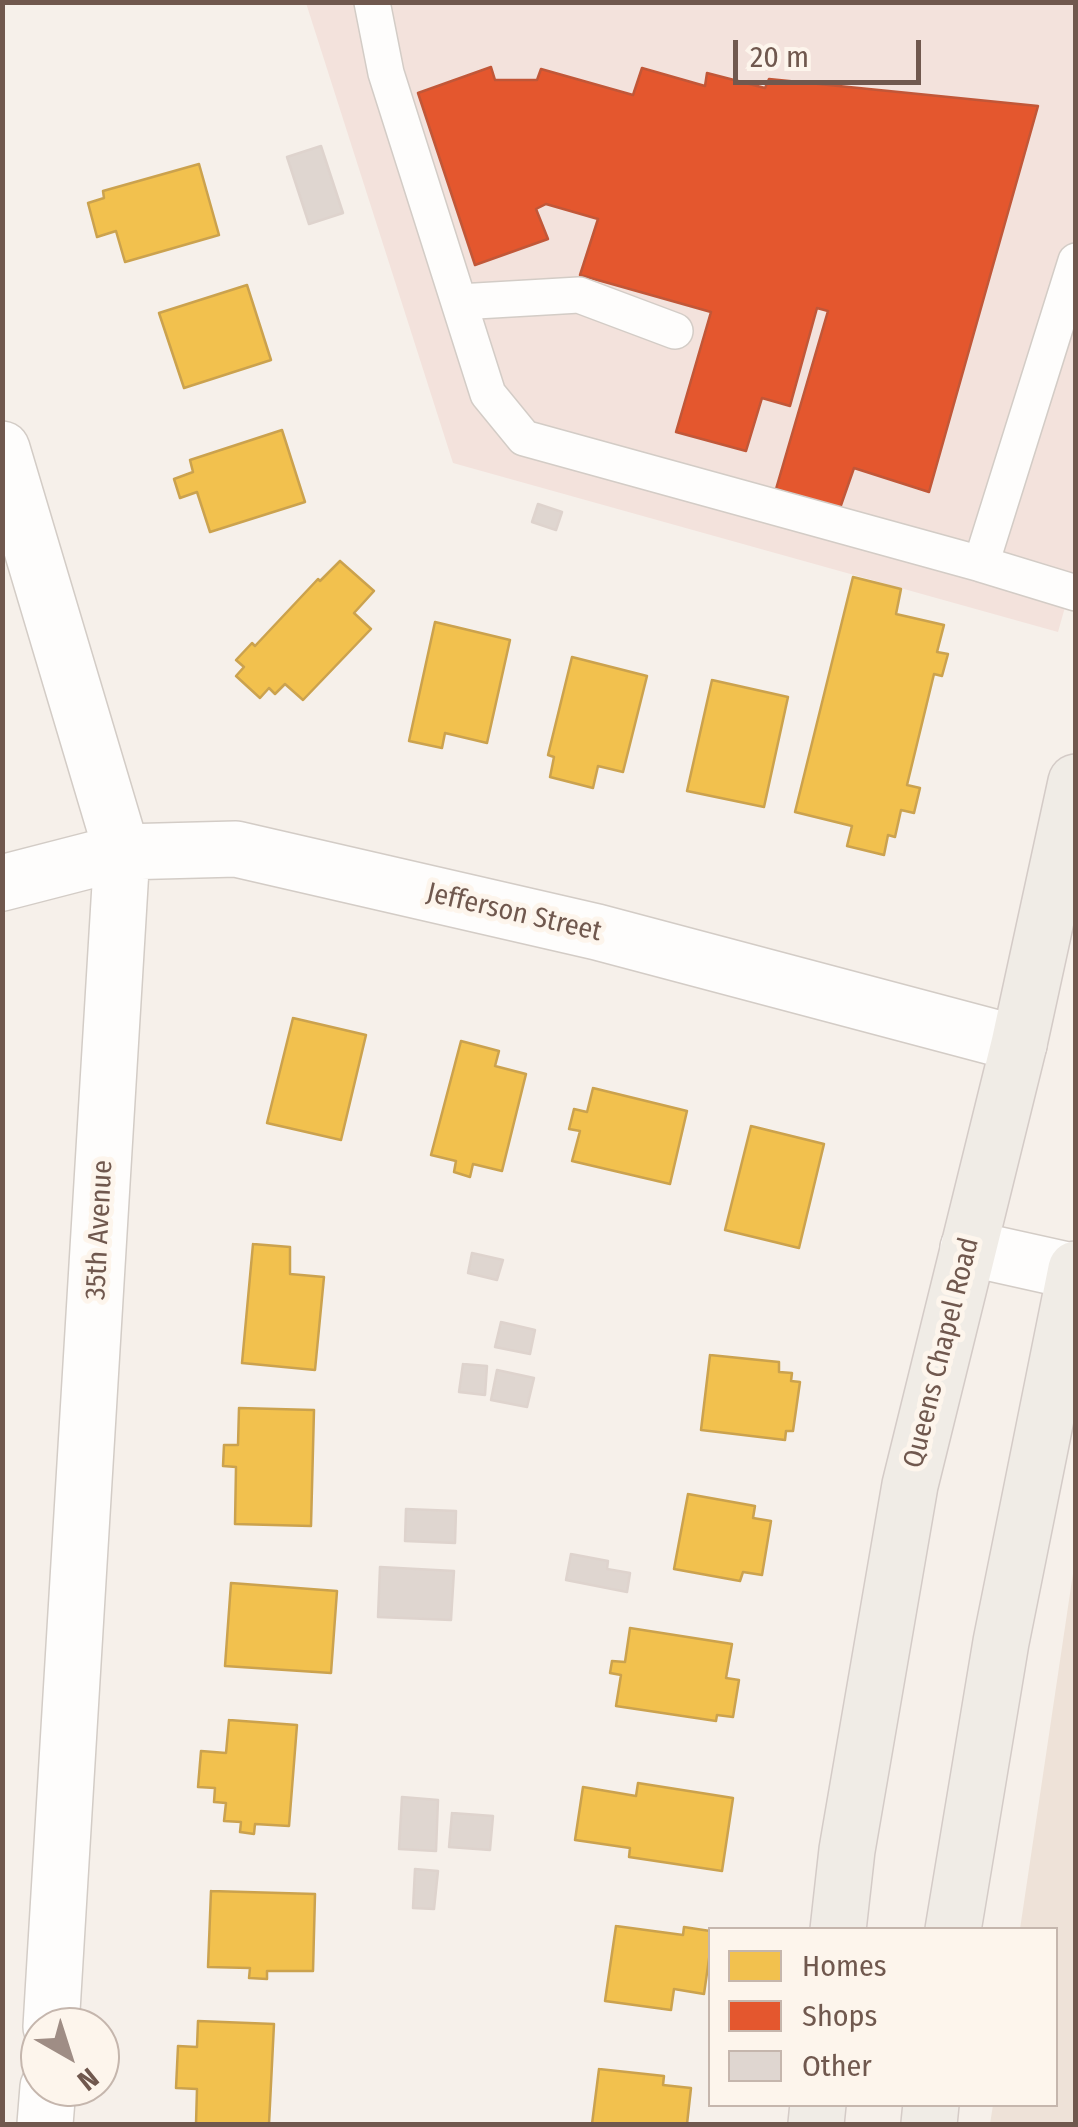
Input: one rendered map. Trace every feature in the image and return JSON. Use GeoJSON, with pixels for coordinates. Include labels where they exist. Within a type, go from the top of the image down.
{"type":"FeatureCollection","features":[{"type":"Feature","properties":{"kind":"main road","name":"Queens Chapel Road"},"geometry":{"type":"LineString","coordinates":[[838,1927],[846,1850],[910,1485],[1020,1044],[1076,782]]}},
{"type":"Feature","properties":{"kind":"main road"},"geometry":{"type":"LineString","coordinates":[[954,1927],[1001,1642],[1075,1271]]}},
{"type":"Feature","properties":{"kind":"street","name":"35th Avenue"},"geometry":{"type":"LineString","coordinates":[[2,449],[122,852],[53,2007]]}},
{"type":"Feature","properties":{"kind":"street","name":"Jefferson Street"},"geometry":{"type":"LineString","coordinates":[[2,883],[122,852],[236,850],[597,932],[1020,1044]]}},
{"type":"Feature","properties":{"kind":"street"},"geometry":{"type":"LineString","coordinates":[[968,1248],[1075,1271]]}},
{"type":"Feature","properties":{"kind":"lane"},"geometry":{"type":"LineString","coordinates":[[372,2],[386,73],[488,394],[524,438],[1076,592]]}},
{"type":"Feature","properties":{"kind":"lane"},"geometry":{"type":"LineString","coordinates":[[981,564],[1076,260]]}},
{"type":"Feature","properties":{"kind":"lane"},"geometry":{"type":"LineString","coordinates":[[459,302],[579,295],[676,331]]}},
{"type":"Feature","properties":{"kind":"shaded area"},"geometry":{"type":"Polygon","coordinates":[[[306,3],[1075,3],[1076,568],[1058,632],[453,463],[306,3]]]}},
{"type":"Feature","properties":{"kind":"shaded area"},"geometry":{"type":"Polygon","coordinates":[[[1075,1560],[1075,2124],[990,2124],[993,2107],[1058,2107],[1058,1927],[1020,1927],[1075,1560]]]}},
{"type":"Feature","properties":{"kind":"building: Homes"},"geometry":{"type":"Polygon","coordinates":[[[199,164],[219,235],[125,262],[116,231],[97,237],[88,203],[104,198],[103,191],[199,164]]]}},
{"type":"Feature","properties":{"kind":"building: Homes"},"geometry":{"type":"Polygon","coordinates":[[[247,285],[271,360],[184,388],[159,313],[247,285]]]}},
{"type":"Feature","properties":{"kind":"building: Homes"},"geometry":{"type":"Polygon","coordinates":[[[282,430],[305,502],[210,532],[197,492],[180,498],[174,479],[193,472],[190,460],[282,430]]]}},
{"type":"Feature","properties":{"kind":"building: Homes"},"geometry":{"type":"Polygon","coordinates":[[[340,561],[374,591],[354,613],[371,629],[303,700],[285,684],[275,694],[269,688],[260,698],[236,676],[244,667],[236,660],[340,561]]]}},
{"type":"Feature","properties":{"kind":"building: Homes"},"geometry":{"type":"Polygon","coordinates":[[[853,577],[901,589],[896,614],[944,625],[937,652],[948,654],[942,676],[934,674],[907,785],[920,788],[914,813],[901,810],[895,837],[888,835],[884,855],[847,846],[852,826],[795,812],[853,577]]]}},
{"type":"Feature","properties":{"kind":"building: Homes"},"geometry":{"type":"Polygon","coordinates":[[[435,622],[510,640],[487,743],[445,733],[442,748],[409,741],[435,622]]]}},
{"type":"Feature","properties":{"kind":"building: Homes"},"geometry":{"type":"Polygon","coordinates":[[[572,657],[647,676],[623,772],[598,766],[593,788],[550,777],[554,757],[548,755],[572,657]]]}},
{"type":"Feature","properties":{"kind":"building: Homes"},"geometry":{"type":"Polygon","coordinates":[[[712,680],[788,697],[764,807],[687,791],[712,680]]]}},
{"type":"Feature","properties":{"kind":"building: Homes"},"geometry":{"type":"Polygon","coordinates":[[[293,1018],[366,1035],[341,1140],[267,1123],[293,1018]]]}},
{"type":"Feature","properties":{"kind":"building: Homes"},"geometry":{"type":"Polygon","coordinates":[[[461,1041],[499,1051],[495,1066],[526,1074],[502,1171],[473,1164],[470,1177],[454,1172],[456,1161],[431,1155],[461,1041]]]}},
{"type":"Feature","properties":{"kind":"building: Homes"},"geometry":{"type":"Polygon","coordinates":[[[593,1088],[687,1111],[670,1184],[572,1161],[580,1131],[569,1129],[574,1109],[587,1112],[593,1088]]]}},
{"type":"Feature","properties":{"kind":"building: Homes"},"geometry":{"type":"Polygon","coordinates":[[[751,1126],[824,1144],[799,1248],[725,1230],[751,1126]]]}},
{"type":"Feature","properties":{"kind":"building: Homes"},"geometry":{"type":"Polygon","coordinates":[[[253,1244],[290,1247],[290,1274],[324,1277],[315,1370],[242,1363],[253,1244]]]}},
{"type":"Feature","properties":{"kind":"building: Homes"},"geometry":{"type":"Polygon","coordinates":[[[710,1355],[779,1362],[779,1372],[792,1373],[791,1381],[800,1382],[793,1431],[786,1431],[785,1440],[701,1430],[710,1355]]]}},
{"type":"Feature","properties":{"kind":"building: Homes"},"geometry":{"type":"Polygon","coordinates":[[[239,1408],[314,1410],[311,1526],[235,1524],[236,1467],[223,1466],[224,1445],[238,1445],[239,1408]]]}},
{"type":"Feature","properties":{"kind":"building: Homes"},"geometry":{"type":"Polygon","coordinates":[[[688,1494],[755,1506],[753,1518],[771,1521],[762,1575],[743,1572],[740,1581],[674,1569],[688,1494]]]}},
{"type":"Feature","properties":{"kind":"building: Homes"},"geometry":{"type":"Polygon","coordinates":[[[231,1583],[337,1591],[331,1673],[225,1666],[231,1583]]]}},
{"type":"Feature","properties":{"kind":"building: Homes"},"geometry":{"type":"Polygon","coordinates":[[[630,1628],[732,1644],[726,1678],[739,1680],[733,1717],[717,1715],[716,1721],[616,1706],[621,1675],[610,1673],[612,1661],[625,1662],[630,1628]]]}},
{"type":"Feature","properties":{"kind":"building: Homes"},"geometry":{"type":"Polygon","coordinates":[[[229,1720],[297,1725],[289,1826],[255,1824],[254,1834],[240,1832],[241,1822],[224,1821],[226,1803],[214,1802],[215,1788],[198,1787],[201,1751],[226,1753],[229,1720]]]}},
{"type":"Feature","properties":{"kind":"building: Homes"},"geometry":{"type":"Polygon","coordinates":[[[638,1783],[733,1798],[722,1871],[629,1857],[630,1848],[575,1840],[583,1787],[636,1796],[638,1783]]]}},
{"type":"Feature","properties":{"kind":"building: Homes"},"geometry":{"type":"Polygon","coordinates":[[[211,1891],[315,1894],[313,1971],[267,1971],[267,1979],[249,1978],[250,1968],[208,1967],[211,1891]]]}},
{"type":"Feature","properties":{"kind":"building: Homes"},"geometry":{"type":"Polygon","coordinates":[[[616,1926],[683,1935],[684,1927],[708,1931],[704,1994],[674,1989],[671,2010],[605,2001],[616,1926]]]}},
{"type":"Feature","properties":{"kind":"building: Homes"},"geometry":{"type":"Polygon","coordinates":[[[198,2021],[274,2024],[269,2124],[196,2124],[197,2089],[176,2088],[178,2046],[197,2047],[198,2021]]]}},
{"type":"Feature","properties":{"kind":"building: Homes"},"geometry":{"type":"Polygon","coordinates":[[[599,2069],[664,2076],[663,2085],[691,2088],[687,2124],[592,2124],[599,2069]]]}},
{"type":"Feature","properties":{"kind":"building: Shops"},"geometry":{"type":"Polygon","coordinates":[[[491,67],[495,80],[537,80],[541,69],[633,95],[642,68],[705,86],[707,73],[765,88],[769,79],[1038,106],[929,492],[854,468],[840,508],[776,489],[828,311],[817,308],[790,406],[762,398],[746,451],[676,432],[711,312],[580,275],[598,219],[546,204],[536,209],[548,239],[475,265],[418,93],[491,67]]]}},
{"type":"Feature","properties":{"kind":"building: Other"},"geometry":{"type":"Polygon","coordinates":[[[321,146],[343,213],[309,224],[287,157],[321,146]]]}},
{"type":"Feature","properties":{"kind":"building: Other"},"geometry":{"type":"Polygon","coordinates":[[[538,504],[562,512],[556,530],[532,522],[538,504]]]}},
{"type":"Feature","properties":{"kind":"building: Other"},"geometry":{"type":"Polygon","coordinates":[[[472,1253],[503,1260],[497,1280],[468,1273],[472,1253]]]}},
{"type":"Feature","properties":{"kind":"building: Other"},"geometry":{"type":"Polygon","coordinates":[[[501,1322],[535,1330],[530,1354],[495,1347],[501,1322]]]}},
{"type":"Feature","properties":{"kind":"building: Other"},"geometry":{"type":"Polygon","coordinates":[[[463,1364],[487,1366],[485,1395],[459,1392],[463,1364]]]}},
{"type":"Feature","properties":{"kind":"building: Other"},"geometry":{"type":"Polygon","coordinates":[[[497,1370],[534,1378],[527,1407],[491,1400],[497,1370]]]}},
{"type":"Feature","properties":{"kind":"building: Other"},"geometry":{"type":"Polygon","coordinates":[[[406,1509],[456,1511],[455,1543],[405,1541],[406,1509]]]}},
{"type":"Feature","properties":{"kind":"building: Other"},"geometry":{"type":"Polygon","coordinates":[[[571,1554],[608,1561],[607,1569],[630,1573],[627,1592],[566,1580],[571,1554]]]}},
{"type":"Feature","properties":{"kind":"building: Other"},"geometry":{"type":"Polygon","coordinates":[[[380,1567],[454,1571],[451,1620],[378,1617],[380,1567]]]}},
{"type":"Feature","properties":{"kind":"building: Other"},"geometry":{"type":"Polygon","coordinates":[[[402,1797],[438,1800],[436,1851],[399,1849],[402,1797]]]}},
{"type":"Feature","properties":{"kind":"building: Other"},"geometry":{"type":"Polygon","coordinates":[[[452,1813],[493,1816],[490,1850],[449,1847],[452,1813]]]}},
{"type":"Feature","properties":{"kind":"building: Other"},"geometry":{"type":"Polygon","coordinates":[[[415,1869],[438,1871],[434,1909],[413,1908],[415,1869]]]}}]}
